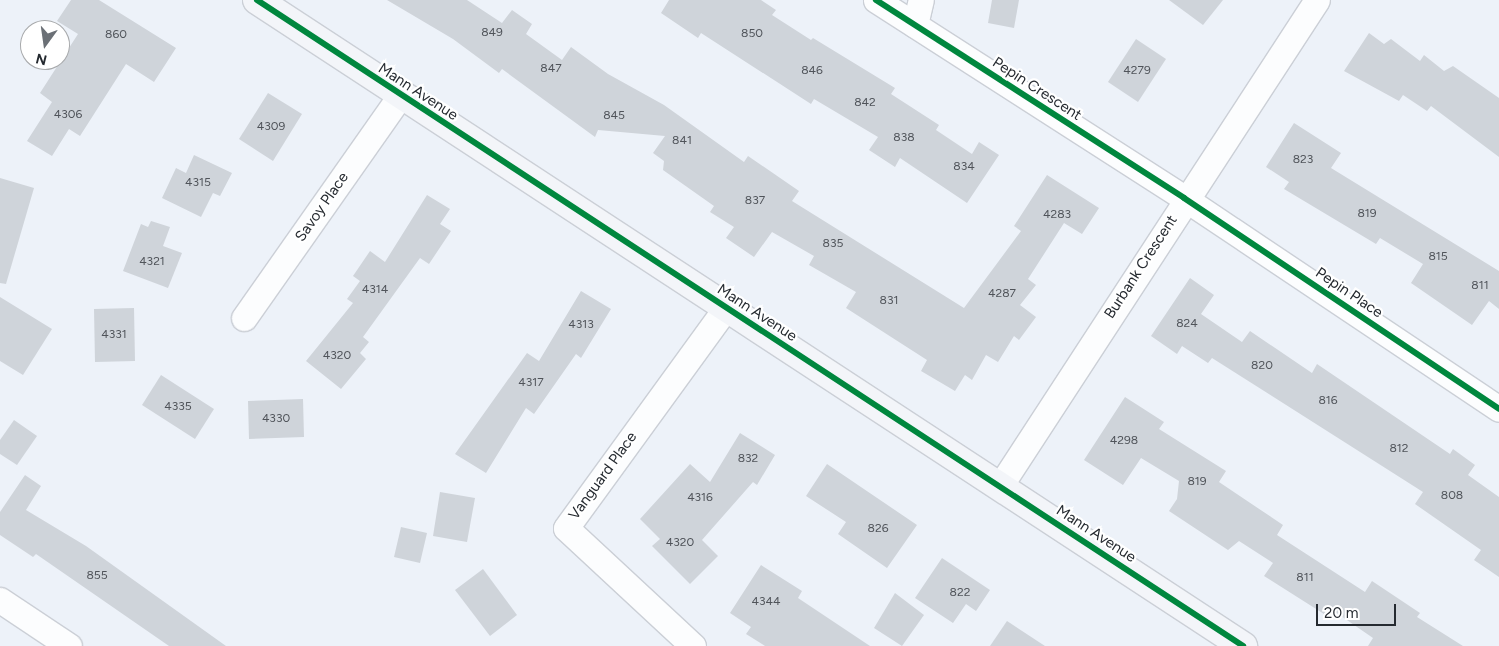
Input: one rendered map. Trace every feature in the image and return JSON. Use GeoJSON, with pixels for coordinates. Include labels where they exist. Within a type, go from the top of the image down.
{"type":"FeatureCollection","features":[{"type":"Feature","properties":{"kind":"main road","name":"Mann Avenue"},"geometry":{"type":"LineString","coordinates":[[258,0],[400,96],[1243,646]]}},
{"type":"Feature","properties":{"kind":"street","name":"Pepin Crescent"},"geometry":{"type":"LineString","coordinates":[[876,0],[1184,198]]}},
{"type":"Feature","properties":{"kind":"street"},"geometry":{"type":"LineString","coordinates":[[915,25],[921,0]]}},
{"type":"Feature","properties":{"kind":"street","name":"Burbank Crescent"},"geometry":{"type":"LineString","coordinates":[[1000,486],[1184,198],[1317,0]]}},
{"type":"Feature","properties":{"kind":"street","name":"Savoy Place"},"geometry":{"type":"LineString","coordinates":[[244,318],[400,96]]}},
{"type":"Feature","properties":{"kind":"street","name":"Pepin Place"},"geometry":{"type":"LineString","coordinates":[[1184,198],[1499,409]]}},
{"type":"Feature","properties":{"kind":"street","name":"Vanguard Place"},"geometry":{"type":"LineString","coordinates":[[693,646],[566,528],[726,308]]}},
{"type":"Feature","properties":{"kind":"street"},"geometry":{"type":"LineString","coordinates":[[0,600],[70,646]]}},
{"type":"Feature","properties":{"kind":"building"},"geometry":{"type":"Polygon","coordinates":[[[71,0],[99,0],[176,48],[154,82],[126,64],[80,136],[69,129],[52,156],[27,141],[52,102],[40,93],[55,70],[70,70],[70,46],[78,34],[70,29],[70,20],[58,20],[71,0]]]}},
{"type":"Feature","properties":{"kind":"building"},"geometry":{"type":"Polygon","coordinates":[[[387,0],[467,0],[502,23],[512,10],[532,24],[526,34],[562,60],[571,47],[608,74],[664,105],[744,162],[748,156],[799,191],[792,201],[964,308],[1021,231],[1014,226],[1047,175],[1099,208],[1082,234],[1064,223],[1028,279],[1036,285],[1020,305],[1036,317],[1019,340],[1014,336],[998,362],[986,355],[972,380],[965,375],[955,391],[921,371],[927,360],[846,308],[856,292],[809,265],[814,256],[772,232],[754,257],[726,238],[734,227],[710,212],[714,206],[663,170],[664,161],[653,153],[665,136],[598,130],[595,137],[502,69],[499,73],[453,39],[387,0]]]}},
{"type":"Feature","properties":{"kind":"building"},"geometry":{"type":"Polygon","coordinates":[[[669,0],[761,0],[776,10],[772,15],[811,40],[813,38],[895,88],[891,94],[939,125],[936,130],[972,154],[979,142],[999,155],[967,203],[900,158],[895,167],[869,150],[878,137],[814,99],[811,104],[701,33],[698,38],[661,13],[669,0]]]}},
{"type":"Feature","properties":{"kind":"building"},"geometry":{"type":"Polygon","coordinates":[[[992,0],[1019,0],[1014,28],[988,23],[992,0]]]}},
{"type":"Feature","properties":{"kind":"building"},"geometry":{"type":"Polygon","coordinates":[[[1169,0],[1223,0],[1203,25],[1169,0]]]}},
{"type":"Feature","properties":{"kind":"building"},"geometry":{"type":"Polygon","coordinates":[[[1369,33],[1384,44],[1391,39],[1420,61],[1424,55],[1444,71],[1453,66],[1499,98],[1499,157],[1431,106],[1427,111],[1403,95],[1399,101],[1344,71],[1369,33]]]}},
{"type":"Feature","properties":{"kind":"building"},"geometry":{"type":"Polygon","coordinates":[[[1136,39],[1166,59],[1138,102],[1108,82],[1136,39]]]}},
{"type":"Feature","properties":{"kind":"building"},"geometry":{"type":"Polygon","coordinates":[[[268,93],[302,114],[273,161],[239,139],[268,93]]]}},
{"type":"Feature","properties":{"kind":"building"},"geometry":{"type":"Polygon","coordinates":[[[1294,123],[1341,153],[1331,168],[1499,271],[1499,309],[1489,301],[1472,325],[1411,283],[1423,264],[1380,238],[1376,244],[1284,189],[1289,182],[1266,167],[1294,123]]]}},
{"type":"Feature","properties":{"kind":"building"},"geometry":{"type":"Polygon","coordinates":[[[194,155],[232,173],[220,196],[213,193],[201,217],[162,198],[176,168],[186,173],[194,155]]]}},
{"type":"Feature","properties":{"kind":"building"},"geometry":{"type":"Polygon","coordinates":[[[0,178],[34,188],[6,284],[0,283],[0,178]]]}},
{"type":"Feature","properties":{"kind":"building"},"geometry":{"type":"Polygon","coordinates":[[[427,195],[450,209],[440,224],[451,231],[429,264],[420,258],[363,337],[369,342],[360,353],[366,359],[341,389],[306,361],[353,303],[347,299],[360,281],[353,276],[370,251],[385,262],[427,195]]]}},
{"type":"Feature","properties":{"kind":"building"},"geometry":{"type":"Polygon","coordinates":[[[151,221],[170,227],[163,246],[182,253],[168,288],[123,271],[141,224],[148,227],[151,221]]]}},
{"type":"Feature","properties":{"kind":"building"},"geometry":{"type":"Polygon","coordinates":[[[1190,278],[1214,295],[1201,314],[1242,342],[1250,331],[1312,373],[1317,364],[1450,454],[1453,449],[1475,465],[1468,475],[1499,497],[1499,577],[1474,560],[1481,550],[1415,504],[1423,492],[1212,358],[1208,363],[1182,346],[1177,354],[1151,336],[1190,278]]]}},
{"type":"Feature","properties":{"kind":"building"},"geometry":{"type":"Polygon","coordinates":[[[581,291],[611,309],[581,358],[576,354],[534,414],[526,408],[486,473],[455,454],[527,353],[539,361],[581,291]]]}},
{"type":"Feature","properties":{"kind":"building"},"geometry":{"type":"Polygon","coordinates":[[[0,297],[52,329],[23,375],[0,361],[0,297]]]}},
{"type":"Feature","properties":{"kind":"building"},"geometry":{"type":"Polygon","coordinates":[[[134,308],[135,361],[95,362],[94,309],[134,308]]]}},
{"type":"Feature","properties":{"kind":"building"},"geometry":{"type":"Polygon","coordinates":[[[161,375],[214,409],[195,439],[142,405],[161,375]]]}},
{"type":"Feature","properties":{"kind":"building"},"geometry":{"type":"Polygon","coordinates":[[[1125,397],[1164,422],[1159,429],[1226,471],[1219,482],[1283,525],[1277,535],[1365,592],[1372,581],[1420,613],[1417,617],[1463,646],[1368,646],[1373,638],[1328,607],[1324,614],[1264,576],[1273,563],[1239,541],[1228,550],[1169,511],[1177,499],[1179,481],[1141,458],[1123,485],[1084,460],[1125,397]]]}},
{"type":"Feature","properties":{"kind":"building"},"geometry":{"type":"Polygon","coordinates":[[[303,399],[304,437],[249,439],[248,401],[303,399]]]}},
{"type":"Feature","properties":{"kind":"building"},"geometry":{"type":"Polygon","coordinates":[[[14,420],[37,436],[17,465],[0,454],[0,440],[14,420]]]}},
{"type":"Feature","properties":{"kind":"building"},"geometry":{"type":"Polygon","coordinates":[[[740,433],[775,455],[757,485],[753,482],[702,540],[718,556],[690,584],[652,546],[660,539],[640,519],[690,464],[710,482],[740,433]]]}},
{"type":"Feature","properties":{"kind":"building"},"geometry":{"type":"Polygon","coordinates":[[[827,464],[917,525],[887,568],[838,534],[846,522],[806,496],[827,464]]]}},
{"type":"Feature","properties":{"kind":"building"},"geometry":{"type":"Polygon","coordinates":[[[25,475],[41,486],[26,510],[86,546],[226,646],[169,646],[36,554],[33,557],[0,535],[0,512],[25,475]]]}},
{"type":"Feature","properties":{"kind":"building"},"geometry":{"type":"Polygon","coordinates":[[[440,492],[475,498],[467,542],[433,536],[440,492]]]}},
{"type":"Feature","properties":{"kind":"building"},"geometry":{"type":"Polygon","coordinates":[[[401,527],[427,533],[420,563],[394,557],[401,527]]]}},
{"type":"Feature","properties":{"kind":"building"},"geometry":{"type":"Polygon","coordinates":[[[942,558],[990,590],[976,611],[966,604],[953,623],[915,598],[942,558]]]}},
{"type":"Feature","properties":{"kind":"building"},"geometry":{"type":"Polygon","coordinates":[[[761,565],[802,591],[798,598],[870,646],[765,646],[746,634],[751,627],[730,613],[761,565]]]}},
{"type":"Feature","properties":{"kind":"building"},"geometry":{"type":"Polygon","coordinates":[[[483,569],[517,615],[490,636],[455,590],[483,569]]]}},
{"type":"Feature","properties":{"kind":"building"},"geometry":{"type":"Polygon","coordinates":[[[895,593],[924,615],[902,646],[874,628],[895,593]]]}},
{"type":"Feature","properties":{"kind":"building"},"geometry":{"type":"Polygon","coordinates":[[[1007,621],[1045,646],[990,646],[1007,621]]]}},
{"type":"Feature","properties":{"kind":"cycle path"},"geometry":{"type":"LineString","coordinates":[[257,0],[1243,646]]}},
{"type":"Feature","properties":{"kind":"cycle path"},"geometry":{"type":"LineString","coordinates":[[876,0],[1184,198],[1499,409]]}}]}
